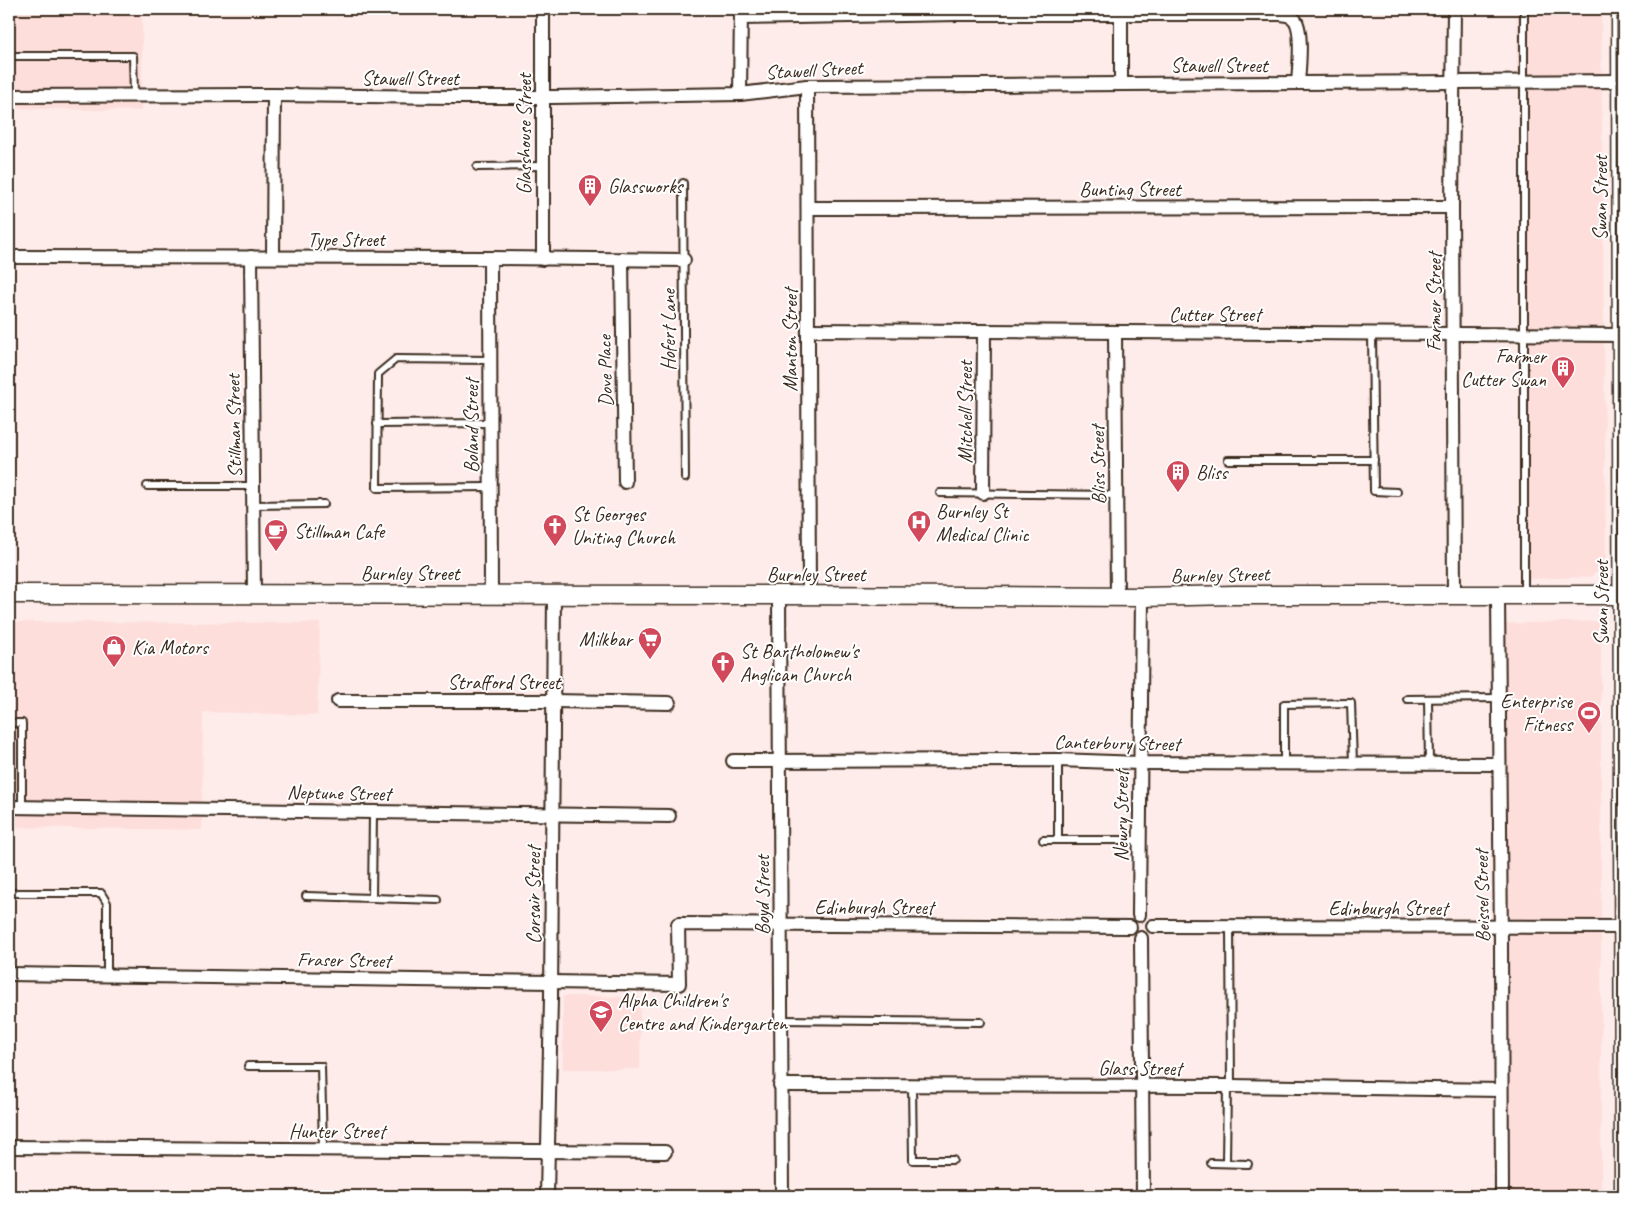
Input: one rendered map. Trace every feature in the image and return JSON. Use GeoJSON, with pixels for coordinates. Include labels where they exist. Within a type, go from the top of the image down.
{"type":"FeatureCollection","features":[{"type":"Feature","properties":{"kind":"main road","name":"Swan Street"},"geometry":{"type":"LineString","coordinates":[[1621,9],[1624,1196]]}},
{"type":"Feature","properties":{"kind":"main road","name":"Burnley Street"},"geometry":{"type":"LineString","coordinates":[[9,594],[1142,597],[1234,595],[1623,596]]}},
{"type":"Feature","properties":{"kind":"street","name":"Glasshouse Street"},"geometry":{"type":"LineString","coordinates":[[543,9],[543,259]]}},
{"type":"Feature","properties":{"kind":"street","name":"Farmer Street"},"geometry":{"type":"LineString","coordinates":[[1454,9],[1452,206],[1454,596]]}},
{"type":"Feature","properties":{"kind":"street"},"geometry":{"type":"LineString","coordinates":[[1121,12],[1121,84]]}},
{"type":"Feature","properties":{"kind":"street"},"geometry":{"type":"LineString","coordinates":[[740,94],[741,13],[957,14],[1121,12],[1289,15],[1296,21],[1299,30],[1298,83]]}},
{"type":"Feature","properties":{"kind":"street","name":"Stawell Street"},"geometry":{"type":"LineString","coordinates":[[9,96],[542,97],[740,94],[807,86],[1525,82],[1622,77]]}},
{"type":"Feature","properties":{"kind":"street","name":"Manton Street"},"geometry":{"type":"LineString","coordinates":[[807,86],[809,208],[809,595]]}},
{"type":"Feature","properties":{"kind":"street"},"geometry":{"type":"LineString","coordinates":[[273,257],[274,95]]}},
{"type":"Feature","properties":{"kind":"street","name":"Bunting Street"},"geometry":{"type":"LineString","coordinates":[[809,208],[1452,206]]}},
{"type":"Feature","properties":{"kind":"street","name":"Stillman Street"},"geometry":{"type":"LineString","coordinates":[[251,257],[254,594]]}},
{"type":"Feature","properties":{"kind":"street","name":"Type Street"},"geometry":{"type":"LineString","coordinates":[[9,258],[273,257],[684,260]]}},
{"type":"Feature","properties":{"kind":"street","name":"Boland Street"},"geometry":{"type":"LineString","coordinates":[[490,258],[491,594]]}},
{"type":"Feature","properties":{"kind":"street","name":"Dove Place"},"geometry":{"type":"LineString","coordinates":[[622,259],[625,482]]}},
{"type":"Feature","properties":{"kind":"street","name":"Cutter Street"},"geometry":{"type":"LineString","coordinates":[[808,330],[1622,335]]}},
{"type":"Feature","properties":{"kind":"street","name":"Mitchell Street"},"geometry":{"type":"LineString","coordinates":[[983,493],[984,331]]}},
{"type":"Feature","properties":{"kind":"street","name":"Bliss Street"},"geometry":{"type":"LineString","coordinates":[[1115,332],[1117,596]]}},
{"type":"Feature","properties":{"kind":"street","name":"Corsair Street"},"geometry":{"type":"LineString","coordinates":[[547,1196],[553,815],[554,594]]}},
{"type":"Feature","properties":{"kind":"street","name":"Boyd Street"},"geometry":{"type":"LineString","coordinates":[[779,595],[782,1196]]}},
{"type":"Feature","properties":{"kind":"street","name":"Beissel Street"},"geometry":{"type":"LineString","coordinates":[[1498,596],[1502,1196]]}},
{"type":"Feature","properties":{"kind":"street","name":"Newry Street"},"geometry":{"type":"LineString","coordinates":[[1140,915],[1142,597]]}},
{"type":"Feature","properties":{"kind":"street","name":"Strafford Street"},"geometry":{"type":"LineString","coordinates":[[338,702],[553,701],[669,703]]}},
{"type":"Feature","properties":{"kind":"street","name":"Canterbury Street"},"geometry":{"type":"LineString","coordinates":[[734,761],[1058,760],[1140,763],[1499,764]]}},
{"type":"Feature","properties":{"kind":"street","name":"Neptune Street"},"geometry":{"type":"LineString","coordinates":[[9,807],[669,816]]}},
{"type":"Feature","properties":{"kind":"street"},"geometry":{"type":"LineString","coordinates":[[1140,915],[1150,919],[1153,926],[1150,934],[1141,938],[1134,935],[1130,926],[1132,919],[1140,915]]}},
{"type":"Feature","properties":{"kind":"street","name":"Edinburgh Street"},"geometry":{"type":"LineString","coordinates":[[679,984],[678,924],[1130,926]]}},
{"type":"Feature","properties":{"kind":"street","name":"Edinburgh Street"},"geometry":{"type":"LineString","coordinates":[[1153,926],[1623,927]]}},
{"type":"Feature","properties":{"kind":"street"},"geometry":{"type":"LineString","coordinates":[[1141,938],[1143,1196]]}},
{"type":"Feature","properties":{"kind":"street","name":"Fraser Street"},"geometry":{"type":"LineString","coordinates":[[9,974],[679,984]]}},
{"type":"Feature","properties":{"kind":"street","name":"Glass Street"},"geometry":{"type":"LineString","coordinates":[[780,1086],[1229,1086],[1500,1090]]}},
{"type":"Feature","properties":{"kind":"street","name":"Hunter Street"},"geometry":{"type":"LineString","coordinates":[[9,1147],[665,1152]]}},
{"type":"Feature","properties":{"kind":"lane"},"geometry":{"type":"LineString","coordinates":[[1524,9],[1524,596]]}},
{"type":"Feature","properties":{"kind":"lane"},"geometry":{"type":"LineString","coordinates":[[9,56],[133,56],[134,95]]}},
{"type":"Feature","properties":{"kind":"lane"},"geometry":{"type":"LineString","coordinates":[[477,166],[542,166]]}},
{"type":"Feature","properties":{"kind":"lane","name":"Hofert Lane"},"geometry":{"type":"LineString","coordinates":[[683,183],[685,478]]}},
{"type":"Feature","properties":{"kind":"lane"},"geometry":{"type":"LineString","coordinates":[[1372,333],[1374,491],[1397,492]]}},
{"type":"Feature","properties":{"kind":"lane"},"geometry":{"type":"LineString","coordinates":[[490,360],[396,359],[378,374],[377,488],[490,487]]}},
{"type":"Feature","properties":{"kind":"lane"},"geometry":{"type":"LineString","coordinates":[[377,424],[490,424]]}},
{"type":"Feature","properties":{"kind":"lane"},"geometry":{"type":"LineString","coordinates":[[1228,460],[1374,460]]}},
{"type":"Feature","properties":{"kind":"lane"},"geometry":{"type":"LineString","coordinates":[[147,486],[253,486]]}},
{"type":"Feature","properties":{"kind":"lane"},"geometry":{"type":"LineString","coordinates":[[940,493],[1117,495]]}},
{"type":"Feature","properties":{"kind":"lane"},"geometry":{"type":"LineString","coordinates":[[253,505],[324,504]]}},
{"type":"Feature","properties":{"kind":"lane"},"geometry":{"type":"LineString","coordinates":[[1407,699],[1498,698]]}},
{"type":"Feature","properties":{"kind":"lane"},"geometry":{"type":"LineString","coordinates":[[1428,699],[1429,763]]}},
{"type":"Feature","properties":{"kind":"lane"},"geometry":{"type":"LineString","coordinates":[[1284,763],[1284,704],[1351,703],[1352,763]]}},
{"type":"Feature","properties":{"kind":"lane"},"geometry":{"type":"LineString","coordinates":[[9,723],[22,724],[22,808]]}},
{"type":"Feature","properties":{"kind":"lane"},"geometry":{"type":"LineString","coordinates":[[1058,760],[1058,840]]}},
{"type":"Feature","properties":{"kind":"lane"},"geometry":{"type":"LineString","coordinates":[[372,898],[373,813]]}},
{"type":"Feature","properties":{"kind":"lane"},"geometry":{"type":"LineString","coordinates":[[1043,840],[1140,840]]}},
{"type":"Feature","properties":{"kind":"lane"},"geometry":{"type":"LineString","coordinates":[[14,892],[101,893],[107,903],[107,975]]}},
{"type":"Feature","properties":{"kind":"lane"},"geometry":{"type":"LineString","coordinates":[[306,896],[438,900]]}},
{"type":"Feature","properties":{"kind":"lane"},"geometry":{"type":"LineString","coordinates":[[1226,1164],[1229,1086],[1230,926]]}},
{"type":"Feature","properties":{"kind":"lane"},"geometry":{"type":"LineString","coordinates":[[780,1020],[981,1022]]}},
{"type":"Feature","properties":{"kind":"lane"},"geometry":{"type":"LineString","coordinates":[[248,1066],[321,1066],[323,1149]]}},
{"type":"Feature","properties":{"kind":"lane"},"geometry":{"type":"LineString","coordinates":[[912,1085],[913,1160],[953,1160]]}},
{"type":"Feature","properties":{"kind":"lane"},"geometry":{"type":"LineString","coordinates":[[1211,1163],[1248,1164]]}},
{"type":"Feature","properties":{"kind":"shaded area"},"geometry":{"type":"Polygon","coordinates":[[[9,9],[142,9],[142,111],[9,108],[9,9]]]}},
{"type":"Feature","properties":{"kind":"shaded area"},"geometry":{"type":"Polygon","coordinates":[[[1517,9],[1601,9],[1606,565],[1590,577],[1520,579],[1521,104],[1517,75],[1517,9]]]}},
{"type":"Feature","properties":{"kind":"shaded area"},"geometry":{"type":"Polygon","coordinates":[[[1601,621],[1601,1196],[1496,1196],[1496,843],[1491,624],[1601,621]]]}},
{"type":"Feature","properties":{"kind":"shaded area"},"geometry":{"type":"Polygon","coordinates":[[[9,622],[320,623],[317,715],[203,712],[202,830],[9,827],[9,622]]]}},
{"type":"Feature","properties":{"kind":"shaded area","name":"Alpha Children's Centre and Kindergarten"},"geometry":{"type":"Polygon","coordinates":[[[563,996],[640,997],[640,1069],[563,1069],[563,996]]]}},
{"type":"Feature","properties":{"kind":"tram line"},"geometry":{"type":"LineString","coordinates":[[1617,9],[1620,1196]]}},
{"type":"Feature","properties":{"kind":"place","name":"Glassworks"},"geometry":{"type":"Point","coordinates":[590,207]}},
{"type":"Feature","properties":{"kind":"place","name":"Farmer Cutter Swan"},"geometry":{"type":"Point","coordinates":[1563,389]}},
{"type":"Feature","properties":{"kind":"place","name":"Bliss"},"geometry":{"type":"Point","coordinates":[1178,493]}},
{"type":"Feature","properties":{"kind":"place","name":"Burnley St Medical Clinic"},"geometry":{"type":"Point","coordinates":[919,543]}},
{"type":"Feature","properties":{"kind":"place","name":"St Georges Uniting Church"},"geometry":{"type":"Point","coordinates":[555,547]}},
{"type":"Feature","properties":{"kind":"place","name":"Stillman Cafe"},"geometry":{"type":"Point","coordinates":[276,552]}},
{"type":"Feature","properties":{"kind":"place","name":"Milkbar"},"geometry":{"type":"Point","coordinates":[650,660]}},
{"type":"Feature","properties":{"kind":"place","name":"Kia Motors"},"geometry":{"type":"Point","coordinates":[114,668]}},
{"type":"Feature","properties":{"kind":"place","name":"St Bartholomew's Anglican Church"},"geometry":{"type":"Point","coordinates":[723,684]}},
{"type":"Feature","properties":{"kind":"place","name":"Enterprise Fitness"},"geometry":{"type":"Point","coordinates":[1589,734]}},
{"type":"Feature","properties":{"kind":"place","name":"Alpha Children's Centre and Kindergarten"},"geometry":{"type":"Point","coordinates":[601,1033]}}]}
